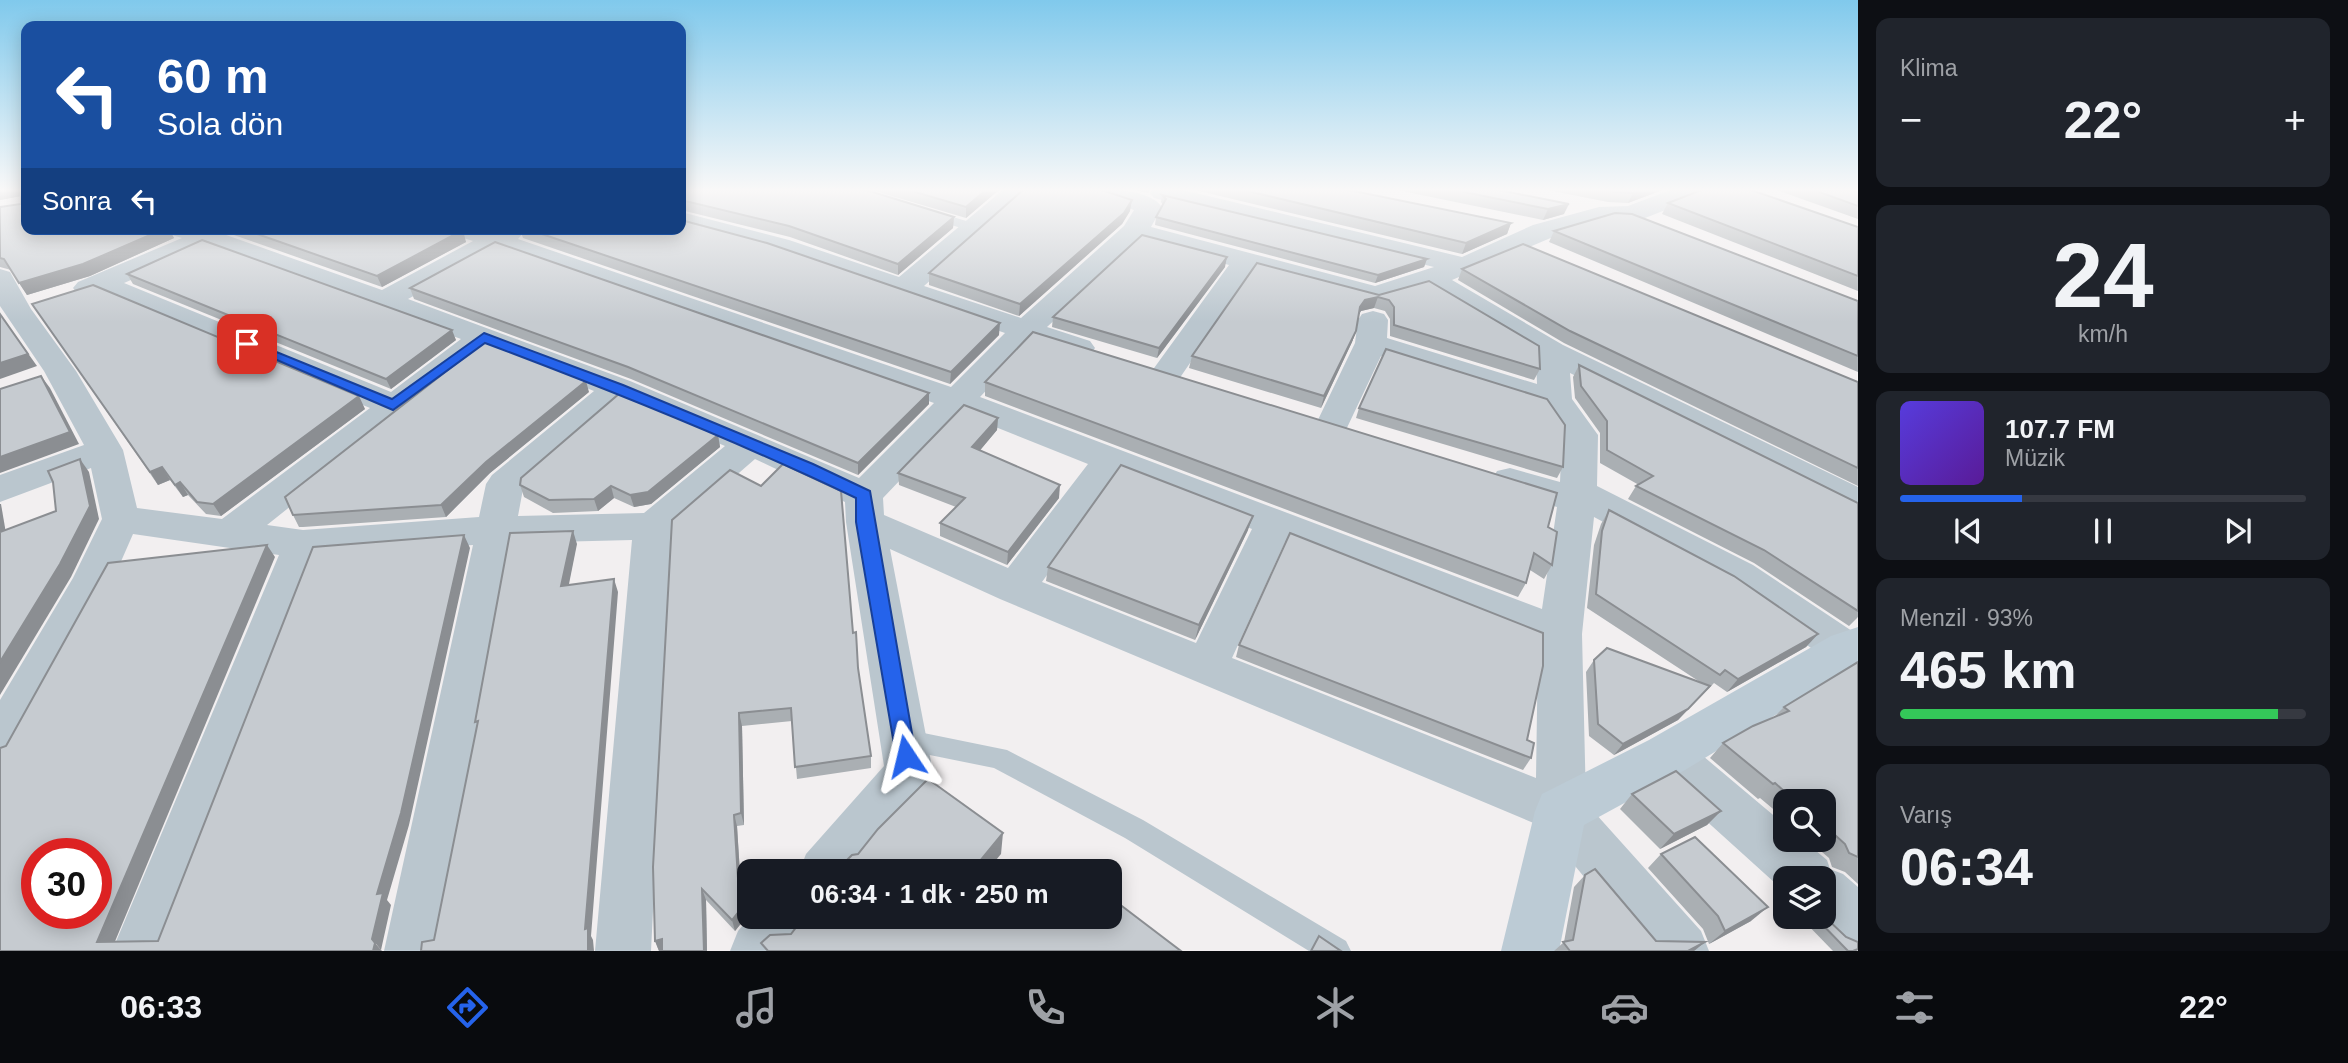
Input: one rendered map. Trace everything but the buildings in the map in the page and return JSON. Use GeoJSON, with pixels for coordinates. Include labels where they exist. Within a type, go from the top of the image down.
{"type":"FeatureCollection","features":[{"type":"Feature","properties":{"kind":"main road"},"geometry":{"type":"LineString","coordinates":[[1530,951],[1561,811],[1854,651]]}},
{"type":"Feature","properties":{"kind":"street"},"geometry":{"type":"LineString","coordinates":[[731,233],[779,246],[1101,355]]}},
{"type":"Feature","properties":{"kind":"street"},"geometry":{"type":"LineString","coordinates":[[904,288],[969,233]]}},
{"type":"Feature","properties":{"kind":"street"},"geometry":{"type":"LineString","coordinates":[[864,508],[957,400],[1125,233]]}},
{"type":"Feature","properties":{"kind":"street"},"geometry":{"type":"LineString","coordinates":[[1201,233],[1246,261],[1376,295],[1465,266],[1519,233]]}},
{"type":"Feature","properties":{"kind":"street"},"geometry":{"type":"LineString","coordinates":[[1299,233],[1465,266]]}},
{"type":"Feature","properties":{"kind":"street"},"geometry":{"type":"LineString","coordinates":[[1523,233],[1556,258]]}},
{"type":"Feature","properties":{"kind":"street"},"geometry":{"type":"LineString","coordinates":[[0,743],[91,582],[121,519],[105,450],[48,376],[24,300],[101,284],[189,235]]}},
{"type":"Feature","properties":{"kind":"street"},"geometry":{"type":"LineString","coordinates":[[199,235],[385,300],[618,388],[750,444],[1015,589],[1561,811],[1682,951]]}},
{"type":"Feature","properties":{"kind":"street"},"geometry":{"type":"LineString","coordinates":[[385,300],[505,235],[957,400],[1560,634]]}},
{"type":"Feature","properties":{"kind":"street"},"geometry":{"type":"LineString","coordinates":[[1165,375],[1246,261]]}},
{"type":"Feature","properties":{"kind":"street"},"geometry":{"type":"LineString","coordinates":[[1429,278],[1552,352],[1858,503]]}},
{"type":"Feature","properties":{"kind":"street"},"geometry":{"type":"LineString","coordinates":[[101,284],[393,405]]}},
{"type":"Feature","properties":{"kind":"street"},"geometry":{"type":"LineString","coordinates":[[1332,426],[1371,343],[1376,295]]}},
{"type":"Feature","properties":{"kind":"street"},"geometry":{"type":"LineString","coordinates":[[229,534],[484,337]]}},
{"type":"Feature","properties":{"kind":"street"},"geometry":{"type":"LineString","coordinates":[[1371,343],[1555,400]]}},
{"type":"Feature","properties":{"kind":"street"},"geometry":{"type":"LineString","coordinates":[[1552,352],[1555,400],[1580,435],[1577,496],[1560,634],[1561,811]]}},
{"type":"Feature","properties":{"kind":"street"},"geometry":{"type":"LineString","coordinates":[[412,951],[505,484],[618,388]]}},
{"type":"Feature","properties":{"kind":"street"},"geometry":{"type":"LineString","coordinates":[[121,519],[303,544],[494,530],[653,526],[750,444]]}},
{"type":"Feature","properties":{"kind":"street"},"geometry":{"type":"LineString","coordinates":[[0,489],[105,450]]}},
{"type":"Feature","properties":{"kind":"street"},"geometry":{"type":"LineString","coordinates":[[1015,589],[1110,461]]}},
{"type":"Feature","properties":{"kind":"street"},"geometry":{"type":"LineString","coordinates":[[1486,472],[1577,496],[1739,576],[1854,651]]}},
{"type":"Feature","properties":{"kind":"street"},"geometry":{"type":"LineString","coordinates":[[836,859],[909,772],[864,508]]}},
{"type":"Feature","properties":{"kind":"street"},"geometry":{"type":"LineString","coordinates":[[1206,667],[1274,523]]}},
{"type":"Feature","properties":{"kind":"street"},"geometry":{"type":"LineString","coordinates":[[622,951],[653,526]]}},
{"type":"Feature","properties":{"kind":"street"},"geometry":{"type":"LineString","coordinates":[[140,951],[303,544]]}},
{"type":"Feature","properties":{"kind":"street"},"geometry":{"type":"LineString","coordinates":[[1667,755],[1794,866]]}},
{"type":"Feature","properties":{"kind":"street"},"geometry":{"type":"LineString","coordinates":[[1836,903],[1858,923]]}},
{"type":"Feature","properties":{"kind":"street"},"geometry":{"type":"LineString","coordinates":[[758,951],[776,929]]}},
{"type":"Feature","properties":{"kind":"lane"},"geometry":{"type":"LineString","coordinates":[[903,740],[998,758],[1135,829],[1336,951]]}},
{"type":"Feature","properties":{"kind":"route"},"geometry":{"type":"LineString","coordinates":[[247,344],[393,405],[484,337],[618,388],[864,495],[865,522],[906,756]]}}]}
